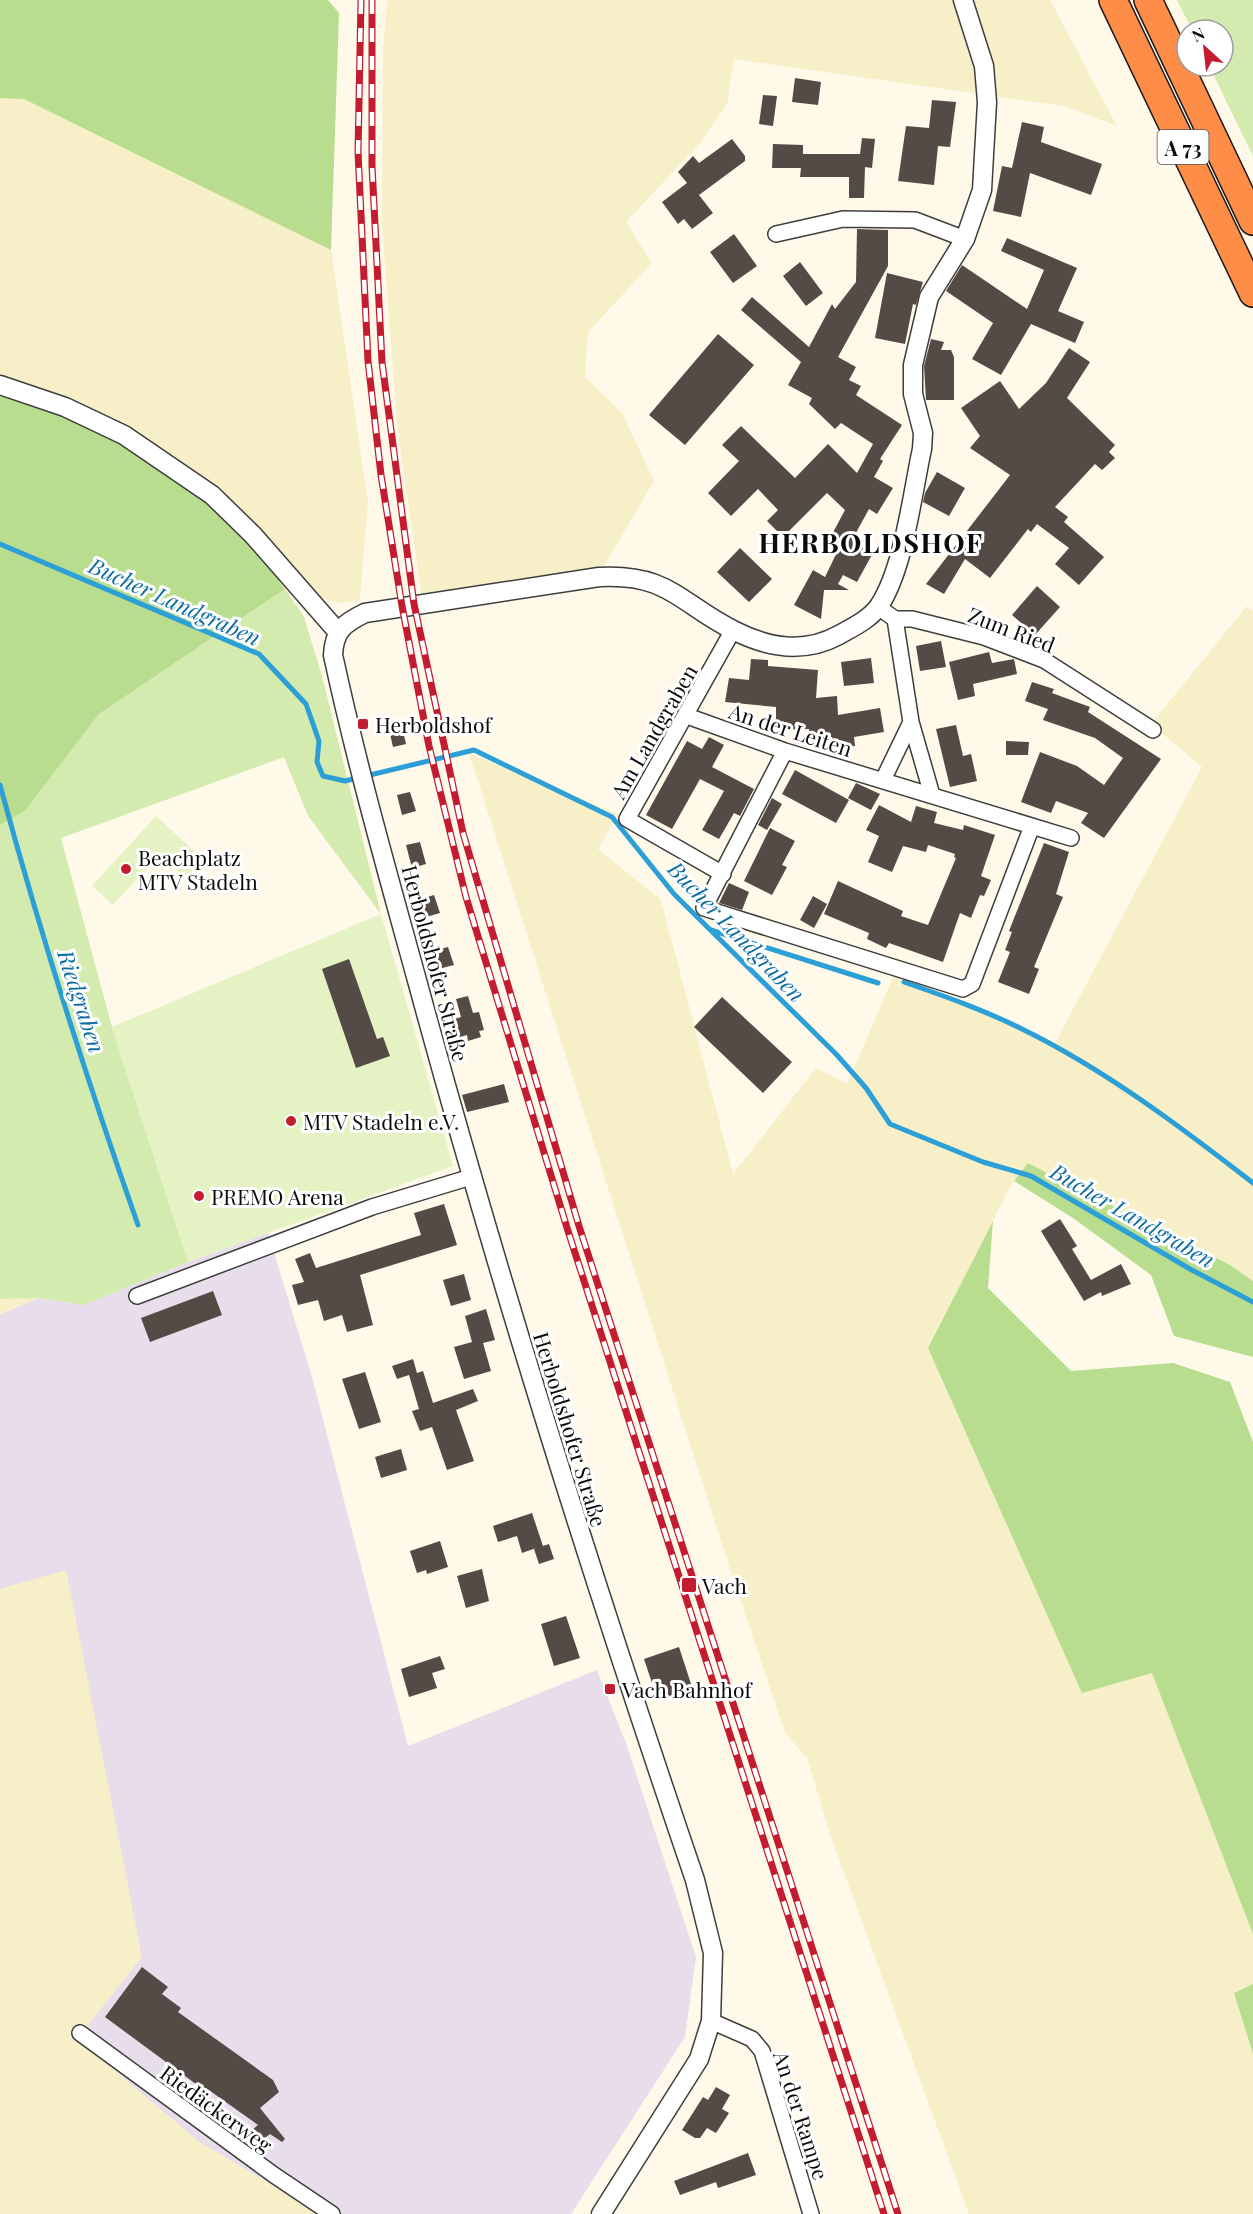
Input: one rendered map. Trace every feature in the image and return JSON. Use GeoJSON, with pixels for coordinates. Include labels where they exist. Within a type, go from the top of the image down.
{"type":"FeatureCollection","features":[{"type":"Feature","properties":{"kind":"highway","name":"A 73"},"geometry":{"type":"LineString","coordinates":[[1113,0],[1253,293]]}},
{"type":"Feature","properties":{"kind":"highway","name":"A 73"},"geometry":{"type":"LineString","coordinates":[[1148,0],[1253,221]]}},
{"type":"Feature","properties":{"kind":"street"},"geometry":{"type":"LineString","coordinates":[[0,385],[65,406],[123,435],[212,495],[254,535],[337,631],[354,618],[373,611],[611,576],[660,584],[733,630],[780,647],[805,647],[829,640],[861,623],[878,607],[894,576],[922,449],[923,433],[913,394],[913,365],[929,297],[965,239],[982,190],[987,102],[984,66],[963,0]]}},
{"type":"Feature","properties":{"kind":"street"},"geometry":{"type":"LineString","coordinates":[[776,234],[843,219],[915,220],[965,239]]}},
{"type":"Feature","properties":{"kind":"street","name":"Zum Ried"},"geometry":{"type":"LineString","coordinates":[[878,607],[895,619],[912,619],[984,637],[1044,660],[1153,730]]}},
{"type":"Feature","properties":{"kind":"street"},"geometry":{"type":"LineString","coordinates":[[895,619],[911,722],[932,795]]}},
{"type":"Feature","properties":{"kind":"street","name":"Am Landgraben"},"geometry":{"type":"LineString","coordinates":[[723,874],[627,819],[687,716],[733,630]]}},
{"type":"Feature","properties":{"kind":"street","name":"Herboldshofer Straße"},"geometry":{"type":"LineString","coordinates":[[337,631],[333,655],[364,787],[471,1177],[542,1415],[707,1918],[713,1953],[711,2021],[699,2059],[601,2214]]}},
{"type":"Feature","properties":{"kind":"street","name":"An der Leiten"},"geometry":{"type":"LineString","coordinates":[[687,716],[785,751],[1071,838]]}},
{"type":"Feature","properties":{"kind":"street"},"geometry":{"type":"LineString","coordinates":[[883,780],[911,722]]}},
{"type":"Feature","properties":{"kind":"street"},"geometry":{"type":"LineString","coordinates":[[785,751],[704,908],[963,989],[972,984],[1032,826]]}},
{"type":"Feature","properties":{"kind":"street"},"geometry":{"type":"LineString","coordinates":[[137,1296],[372,1207],[471,1177]]}},
{"type":"Feature","properties":{"kind":"street","name":"An der Rampe"},"geometry":{"type":"LineString","coordinates":[[711,2021],[752,2039],[762,2051],[811,2214]]}},
{"type":"Feature","properties":{"kind":"street","name":"Riedäckerweg"},"geometry":{"type":"LineString","coordinates":[[80,2033],[274,2175],[332,2214]]}},
{"type":"Feature","properties":{"kind":"shaded area"},"geometry":{"type":"Polygon","coordinates":[[[387,0],[1050,0],[1117,126],[1064,106],[734,59],[727,104],[700,143],[626,222],[652,263],[588,332],[585,377],[622,413],[654,481],[604,566],[422,598],[398,433],[382,226],[383,55],[387,0]]]}},
{"type":"Feature","properties":{"kind":"shaded area"},"geometry":{"type":"Polygon","coordinates":[[[0,98],[24,98],[331,250],[368,502],[360,600],[341,603],[285,589],[215,495],[0,385],[0,98]]]}},
{"type":"Feature","properties":{"kind":"shaded area"},"geometry":{"type":"Polygon","coordinates":[[[1247,606],[1253,611],[1253,1281],[1230,1265],[1029,1163],[1013,1181],[928,1348],[1083,1693],[1152,1672],[1253,1934],[1253,1984],[1234,1993],[1253,2054],[1253,2214],[969,2214],[831,1837],[807,1758],[785,1733],[729,1566],[469,753],[618,814],[598,849],[661,900],[733,1174],[816,1068],[847,1084],[895,973],[1054,1045],[1202,767],[1151,724],[1247,606]]]}},
{"type":"Feature","properties":{"kind":"shaded area"},"geometry":{"type":"Polygon","coordinates":[[[268,1233],[312,1377],[408,1746],[597,1670],[627,1746],[696,1957],[685,2037],[571,2214],[321,2214],[199,2142],[77,2039],[66,1571],[0,1589],[0,1314],[39,1298],[84,1305],[188,1262],[268,1233]]]}},
{"type":"Feature","properties":{"kind":"shaded area"},"geometry":{"type":"Polygon","coordinates":[[[39,1298],[0,1314],[0,1299],[39,1298]]]}},
{"type":"Feature","properties":{"kind":"shaded area"},"geometry":{"type":"Polygon","coordinates":[[[66,1570],[142,1957],[77,2039],[199,2142],[321,2214],[0,2214],[0,1589],[66,1570]]]}},
{"type":"Feature","properties":{"kind":"green space"},"geometry":{"type":"Polygon","coordinates":[[[0,0],[328,0],[339,13],[331,250],[24,99],[0,98],[0,0]]]}},
{"type":"Feature","properties":{"kind":"green space"},"geometry":{"type":"Polygon","coordinates":[[[1177,0],[1253,0],[1253,156],[1215,78],[1235,78],[1235,18],[1186,18],[1177,0]]]}},
{"type":"Feature","properties":{"kind":"green space"},"geometry":{"type":"Polygon","coordinates":[[[0,385],[47,400],[216,495],[285,589],[99,714],[25,811],[0,825],[0,385]]]}},
{"type":"Feature","properties":{"kind":"green space"},"geometry":{"type":"Polygon","coordinates":[[[285,589],[304,617],[322,676],[381,914],[308,816],[284,757],[61,838],[112,1027],[188,1262],[84,1305],[39,1298],[0,1299],[0,825],[25,811],[99,714],[285,589]]]}},
{"type":"Feature","properties":{"kind":"green space","name":"Beachplatz MTV Stadeln"},"geometry":{"type":"Polygon","coordinates":[[[156,816],[204,860],[187,879],[159,855],[113,905],[92,886],[156,816]]]}},
{"type":"Feature","properties":{"kind":"green space","name":"MTV Stadeln e.V."},"geometry":{"type":"Polygon","coordinates":[[[381,914],[453,1166],[188,1262],[112,1027],[381,914]]]}},
{"type":"Feature","properties":{"kind":"green space"},"geometry":{"type":"Polygon","coordinates":[[[1028,1163],[1230,1265],[1253,1281],[1253,1357],[1174,1336],[1151,1275],[1073,1218],[1014,1181],[1028,1163]]]}},
{"type":"Feature","properties":{"kind":"green space"},"geometry":{"type":"Polygon","coordinates":[[[993,1221],[988,1288],[1071,1371],[1173,1363],[1230,1382],[1253,1442],[1253,1934],[1152,1673],[1082,1693],[928,1348],[993,1221]]]}},
{"type":"Feature","properties":{"kind":"green space"},"geometry":{"type":"Polygon","coordinates":[[[1253,1984],[1253,2054],[1234,1993],[1253,1984]]]}},
{"type":"Feature","properties":{"kind":"building"},"geometry":{"type":"Polygon","coordinates":[[[795,78],[821,82],[818,105],[792,102],[795,78]]]}},
{"type":"Feature","properties":{"kind":"building"},"geometry":{"type":"Polygon","coordinates":[[[763,95],[777,96],[773,126],[759,124],[763,95]]]}},
{"type":"Feature","properties":{"kind":"building"},"geometry":{"type":"Polygon","coordinates":[[[932,100],[956,102],[950,147],[938,146],[934,185],[898,181],[906,126],[929,128],[932,100]]]}},
{"type":"Feature","properties":{"kind":"building"},"geometry":{"type":"Polygon","coordinates":[[[1022,122],[1044,127],[1041,142],[1102,164],[1091,195],[1030,173],[1021,217],[993,211],[1002,166],[1012,168],[1022,122]]]}},
{"type":"Feature","properties":{"kind":"building"},"geometry":{"type":"Polygon","coordinates":[[[862,138],[875,139],[872,168],[865,167],[864,198],[849,198],[849,177],[800,177],[801,168],[772,168],[773,144],[803,145],[803,154],[860,154],[862,138]]]}},
{"type":"Feature","properties":{"kind":"building"},"geometry":{"type":"Polygon","coordinates":[[[732,139],[745,156],[745,161],[699,195],[713,213],[692,229],[684,219],[678,224],[662,202],[687,183],[678,172],[693,156],[699,163],[732,139]]]}},
{"type":"Feature","properties":{"kind":"building"},"geometry":{"type":"Polygon","coordinates":[[[857,229],[888,230],[888,266],[838,357],[856,367],[849,380],[861,386],[856,395],[902,425],[880,459],[883,461],[874,477],[893,488],[877,514],[869,509],[852,540],[874,551],[857,582],[843,575],[838,584],[849,590],[824,590],[821,619],[794,605],[813,570],[825,577],[841,544],[830,538],[845,510],[827,493],[783,537],[767,521],[778,510],[758,489],[731,516],[708,493],[739,461],[722,445],[741,426],[795,478],[828,444],[857,473],[873,444],[841,423],[835,429],[809,404],[812,398],[788,385],[801,362],[741,310],[752,297],[809,347],[832,304],[835,309],[856,282],[857,229]]]}},
{"type":"Feature","properties":{"kind":"building"},"geometry":{"type":"Polygon","coordinates":[[[734,234],[757,266],[733,283],[710,252],[734,234]]]}},
{"type":"Feature","properties":{"kind":"building"},"geometry":{"type":"Polygon","coordinates":[[[1007,238],[1077,268],[1058,311],[1084,322],[1075,343],[1031,324],[1001,375],[972,359],[993,323],[946,291],[962,265],[1027,309],[1044,270],[1001,251],[1007,238]]]}},
{"type":"Feature","properties":{"kind":"building"},"geometry":{"type":"Polygon","coordinates":[[[800,262],[823,293],[806,306],[783,276],[800,262]]]}},
{"type":"Feature","properties":{"kind":"building"},"geometry":{"type":"Polygon","coordinates":[[[887,273],[923,282],[916,305],[913,304],[905,344],[875,338],[887,273]]]}},
{"type":"Feature","properties":{"kind":"building"},"geometry":{"type":"Polygon","coordinates":[[[718,334],[754,365],[685,445],[649,415],[718,334]]]}},
{"type":"Feature","properties":{"kind":"building"},"geometry":{"type":"Polygon","coordinates":[[[931,339],[944,342],[941,350],[951,350],[954,357],[954,400],[926,400],[924,366],[931,339]]]}},
{"type":"Feature","properties":{"kind":"building"},"geometry":{"type":"Polygon","coordinates":[[[1069,348],[1090,362],[1067,398],[1115,445],[1109,452],[1115,458],[1102,470],[1095,464],[1055,507],[1068,517],[1064,522],[1104,557],[1079,585],[1055,564],[1069,548],[1037,524],[1031,532],[1028,529],[990,578],[965,559],[944,594],[926,584],[1010,475],[970,448],[980,436],[961,408],[1000,381],[1019,409],[1046,383],[1069,348]]]}},
{"type":"Feature","properties":{"kind":"building"},"geometry":{"type":"Polygon","coordinates":[[[937,472],[965,488],[949,516],[923,502],[925,493],[937,472]]]}},
{"type":"Feature","properties":{"kind":"building"},"geometry":{"type":"Polygon","coordinates":[[[740,548],[772,579],[749,602],[717,572],[740,548]]]}},
{"type":"Feature","properties":{"kind":"building"},"geometry":{"type":"Polygon","coordinates":[[[1037,586],[1060,607],[1035,635],[1012,615],[1037,586]]]}},
{"type":"Feature","properties":{"kind":"building"},"geometry":{"type":"Polygon","coordinates":[[[941,641],[946,667],[920,671],[916,646],[941,641]]]}},
{"type":"Feature","properties":{"kind":"building"},"geometry":{"type":"Polygon","coordinates":[[[989,652],[992,663],[1014,659],[1017,674],[973,684],[975,696],[958,700],[949,662],[989,652]]]}},
{"type":"Feature","properties":{"kind":"building"},"geometry":{"type":"Polygon","coordinates":[[[871,658],[874,683],[844,686],[841,662],[871,658]]]}},
{"type":"Feature","properties":{"kind":"building"},"geometry":{"type":"Polygon","coordinates":[[[751,659],[768,660],[768,666],[818,670],[816,698],[837,696],[838,715],[880,708],[884,732],[854,737],[855,746],[827,749],[826,737],[809,737],[809,729],[776,730],[776,707],[725,702],[729,678],[749,680],[751,659]]]}},
{"type":"Feature","properties":{"kind":"building"},"geometry":{"type":"Polygon","coordinates":[[[1032,682],[1054,689],[1052,693],[1090,707],[1088,712],[1161,759],[1104,838],[1081,823],[1088,813],[1056,801],[1051,813],[1021,802],[1040,752],[1077,766],[1104,785],[1123,758],[1095,738],[1043,720],[1048,709],[1025,701],[1032,682]]]}},
{"type":"Feature","properties":{"kind":"building"},"geometry":{"type":"Polygon","coordinates":[[[401,722],[406,744],[393,747],[388,725],[401,722]]]}},
{"type":"Feature","properties":{"kind":"building"},"geometry":{"type":"Polygon","coordinates":[[[956,725],[963,756],[971,754],[977,781],[950,787],[936,729],[956,725]]]}},
{"type":"Feature","properties":{"kind":"building"},"geometry":{"type":"Polygon","coordinates":[[[709,737],[724,745],[712,767],[754,789],[740,816],[734,813],[719,839],[702,830],[724,791],[700,779],[672,829],[646,815],[687,741],[702,749],[709,737]]]}},
{"type":"Feature","properties":{"kind":"building"},"geometry":{"type":"Polygon","coordinates":[[[1006,741],[1029,742],[1028,755],[1006,755],[1006,741]]]}},
{"type":"Feature","properties":{"kind":"building"},"geometry":{"type":"Polygon","coordinates":[[[795,770],[849,800],[836,823],[782,794],[795,770]]]}},
{"type":"Feature","properties":{"kind":"building"},"geometry":{"type":"Polygon","coordinates":[[[856,783],[880,794],[871,810],[848,798],[856,783]]]}},
{"type":"Feature","properties":{"kind":"building"},"geometry":{"type":"Polygon","coordinates":[[[410,792],[416,811],[402,815],[397,795],[410,792]]]}},
{"type":"Feature","properties":{"kind":"building"},"geometry":{"type":"Polygon","coordinates":[[[772,798],[782,804],[767,830],[758,825],[772,798]]]}},
{"type":"Feature","properties":{"kind":"building"},"geometry":{"type":"Polygon","coordinates":[[[879,805],[911,822],[916,806],[937,812],[934,823],[963,830],[964,825],[995,835],[981,876],[991,880],[984,896],[980,895],[971,918],[960,913],[943,962],[889,943],[886,948],[867,939],[869,933],[824,914],[838,881],[903,911],[901,916],[928,925],[956,858],[955,854],[928,845],[926,852],[903,846],[892,872],[868,862],[879,836],[866,830],[879,805]]]}},
{"type":"Feature","properties":{"kind":"building"},"geometry":{"type":"Polygon","coordinates":[[[770,828],[795,841],[782,865],[787,867],[772,895],[744,881],[770,828]]]}},
{"type":"Feature","properties":{"kind":"building"},"geometry":{"type":"Polygon","coordinates":[[[420,842],[426,864],[412,868],[406,845],[420,842]]]}},
{"type":"Feature","properties":{"kind":"building"},"geometry":{"type":"Polygon","coordinates":[[[1044,843],[1069,852],[1056,894],[1063,897],[1034,967],[1039,969],[1029,994],[998,982],[1010,952],[1005,950],[1012,932],[1009,931],[1044,843]]]}},
{"type":"Feature","properties":{"kind":"building"},"geometry":{"type":"Polygon","coordinates":[[[729,883],[749,892],[742,910],[719,903],[729,883]]]}},
{"type":"Feature","properties":{"kind":"building"},"geometry":{"type":"Polygon","coordinates":[[[434,895],[440,913],[426,917],[421,899],[434,895]]]}},
{"type":"Feature","properties":{"kind":"building"},"geometry":{"type":"Polygon","coordinates":[[[813,896],[827,904],[814,928],[800,920],[813,896]]]}},
{"type":"Feature","properties":{"kind":"building"},"geometry":{"type":"Polygon","coordinates":[[[448,947],[454,965],[438,969],[433,951],[448,947]]]}},
{"type":"Feature","properties":{"kind":"building","name":"MTV Stadeln e.V."},"geometry":{"type":"Polygon","coordinates":[[[349,959],[377,1039],[383,1037],[390,1056],[356,1068],[322,969],[349,959]]]}},
{"type":"Feature","properties":{"kind":"building"},"geometry":{"type":"Polygon","coordinates":[[[468,996],[473,1013],[479,1012],[484,1030],[479,1031],[481,1037],[468,1041],[467,1035],[457,1038],[451,1020],[461,1017],[456,999],[468,996]]]}},
{"type":"Feature","properties":{"kind":"building"},"geometry":{"type":"Polygon","coordinates":[[[722,997],[792,1062],[763,1093],[694,1027],[722,997]]]}},
{"type":"Feature","properties":{"kind":"building"},"geometry":{"type":"Polygon","coordinates":[[[504,1084],[509,1102],[467,1112],[462,1095],[504,1084]]]}},
{"type":"Feature","properties":{"kind":"building"},"geometry":{"type":"Polygon","coordinates":[[[444,1204],[457,1245],[360,1275],[373,1325],[347,1332],[342,1315],[324,1321],[318,1300],[298,1305],[292,1285],[304,1282],[295,1259],[310,1253],[316,1268],[421,1235],[414,1213],[444,1204]]]}},
{"type":"Feature","properties":{"kind":"building"},"geometry":{"type":"Polygon","coordinates":[[[1060,1219],[1077,1246],[1072,1249],[1091,1280],[1121,1264],[1131,1284],[1102,1296],[1101,1292],[1084,1301],[1041,1231],[1060,1219]]]}},
{"type":"Feature","properties":{"kind":"building"},"geometry":{"type":"Polygon","coordinates":[[[464,1274],[471,1300],[451,1306],[443,1280],[464,1274]]]}},
{"type":"Feature","properties":{"kind":"building"},"geometry":{"type":"Polygon","coordinates":[[[213,1291],[222,1315],[150,1342],[141,1318],[213,1291]]]}},
{"type":"Feature","properties":{"kind":"building"},"geometry":{"type":"Polygon","coordinates":[[[486,1309],[495,1340],[483,1343],[491,1371],[464,1379],[454,1347],[472,1342],[465,1316],[486,1309]]]}},
{"type":"Feature","properties":{"kind":"building"},"geometry":{"type":"Polygon","coordinates":[[[413,1359],[417,1373],[423,1371],[433,1403],[473,1389],[478,1401],[456,1410],[474,1461],[447,1470],[432,1427],[420,1431],[412,1411],[419,1409],[409,1375],[397,1379],[392,1366],[413,1359]]]}},
{"type":"Feature","properties":{"kind":"building"},"geometry":{"type":"Polygon","coordinates":[[[365,1372],[381,1422],[359,1429],[342,1379],[365,1372]]]}},
{"type":"Feature","properties":{"kind":"building"},"geometry":{"type":"Polygon","coordinates":[[[401,1449],[407,1470],[381,1478],[375,1457],[401,1449]]]}},
{"type":"Feature","properties":{"kind":"building"},"geometry":{"type":"Polygon","coordinates":[[[532,1513],[543,1546],[549,1544],[554,1559],[539,1564],[534,1549],[536,1548],[522,1553],[517,1536],[498,1542],[493,1526],[532,1513]]]}},
{"type":"Feature","properties":{"kind":"building"},"geometry":{"type":"Polygon","coordinates":[[[440,1541],[448,1567],[427,1574],[426,1570],[417,1573],[410,1551],[440,1541]]]}},
{"type":"Feature","properties":{"kind":"building"},"geometry":{"type":"Polygon","coordinates":[[[482,1569],[489,1601],[466,1608],[457,1576],[482,1569]]]}},
{"type":"Feature","properties":{"kind":"building"},"geometry":{"type":"Polygon","coordinates":[[[566,1616],[580,1658],[554,1666],[541,1624],[566,1616]]]}},
{"type":"Feature","properties":{"kind":"building"},"geometry":{"type":"Polygon","coordinates":[[[679,1647],[692,1687],[658,1701],[644,1659],[679,1647]]]}},
{"type":"Feature","properties":{"kind":"building"},"geometry":{"type":"Polygon","coordinates":[[[440,1656],[445,1669],[432,1673],[437,1688],[409,1697],[401,1669],[440,1656]]]}},
{"type":"Feature","properties":{"kind":"building"},"geometry":{"type":"Polygon","coordinates":[[[142,1967],[168,1987],[162,1994],[181,2008],[178,2012],[273,2080],[279,2092],[260,2108],[285,2139],[282,2142],[270,2134],[261,2141],[252,2130],[258,2125],[206,2088],[204,2090],[105,2017],[142,1967]]]}},
{"type":"Feature","properties":{"kind":"building"},"geometry":{"type":"Polygon","coordinates":[[[716,2087],[730,2095],[722,2109],[729,2113],[716,2133],[707,2128],[700,2138],[695,2138],[682,2130],[703,2097],[708,2100],[716,2087]]]}},
{"type":"Feature","properties":{"kind":"building"},"geometry":{"type":"Polygon","coordinates":[[[748,2153],[756,2175],[718,2188],[716,2182],[680,2195],[674,2181],[748,2153]]]}},
{"type":"Feature","properties":{"kind":"waterway","name":"Bucher Landgraben"},"geometry":{"type":"LineString","coordinates":[[0,544],[259,654],[306,704],[319,741],[317,762],[323,776],[345,781],[474,750],[612,817],[674,894],[836,1054],[866,1088],[890,1124],[983,1162],[1031,1176],[1190,1269],[1253,1302]]}},
{"type":"Feature","properties":{"kind":"waterway","name":"Riedgraben"},"geometry":{"type":"LineString","coordinates":[[0,785],[65,1006],[138,1225]]}},
{"type":"Feature","properties":{"kind":"waterway"},"geometry":{"type":"LineString","coordinates":[[711,930],[878,983]]}},
{"type":"Feature","properties":{"kind":"waterway"},"geometry":{"type":"LineString","coordinates":[[904,982],[1008,1022],[1083,1062],[1170,1120],[1253,1183]]}},
{"type":"Feature","properties":{"kind":"railway"},"geometry":{"type":"LineString","coordinates":[[361,0],[358,152],[368,361],[381,475],[402,606],[429,746],[466,897],[568,1231],[884,2214]]}},
{"type":"Feature","properties":{"kind":"railway"},"geometry":{"type":"LineString","coordinates":[[372,0],[372,166],[382,362],[414,604],[463,833],[579,1226],[898,2214]]}},
{"type":"Feature","properties":{"kind":"place","name":"Herboldshof"},"geometry":{"type":"Point","coordinates":[363,724]}},
{"type":"Feature","properties":{"kind":"place","name":"Beachplatz MTV Stadeln"},"geometry":{"type":"Point","coordinates":[126,869]}},
{"type":"Feature","properties":{"kind":"place","name":"MTV Stadeln e.V."},"geometry":{"type":"Point","coordinates":[291,1121]}},
{"type":"Feature","properties":{"kind":"place","name":"PREMO Arena"},"geometry":{"type":"Point","coordinates":[199,1196]}},
{"type":"Feature","properties":{"kind":"place","name":"Vach"},"geometry":{"type":"Point","coordinates":[689,1585]}},
{"type":"Feature","properties":{"kind":"place","name":"Vach Bahnhof"},"geometry":{"type":"Point","coordinates":[610,1689]}},
{"type":"Feature","properties":{"kind":"district","name":"HERBOLDSHOF"},"geometry":{"type":"Point","coordinates":[871,542]}}]}
